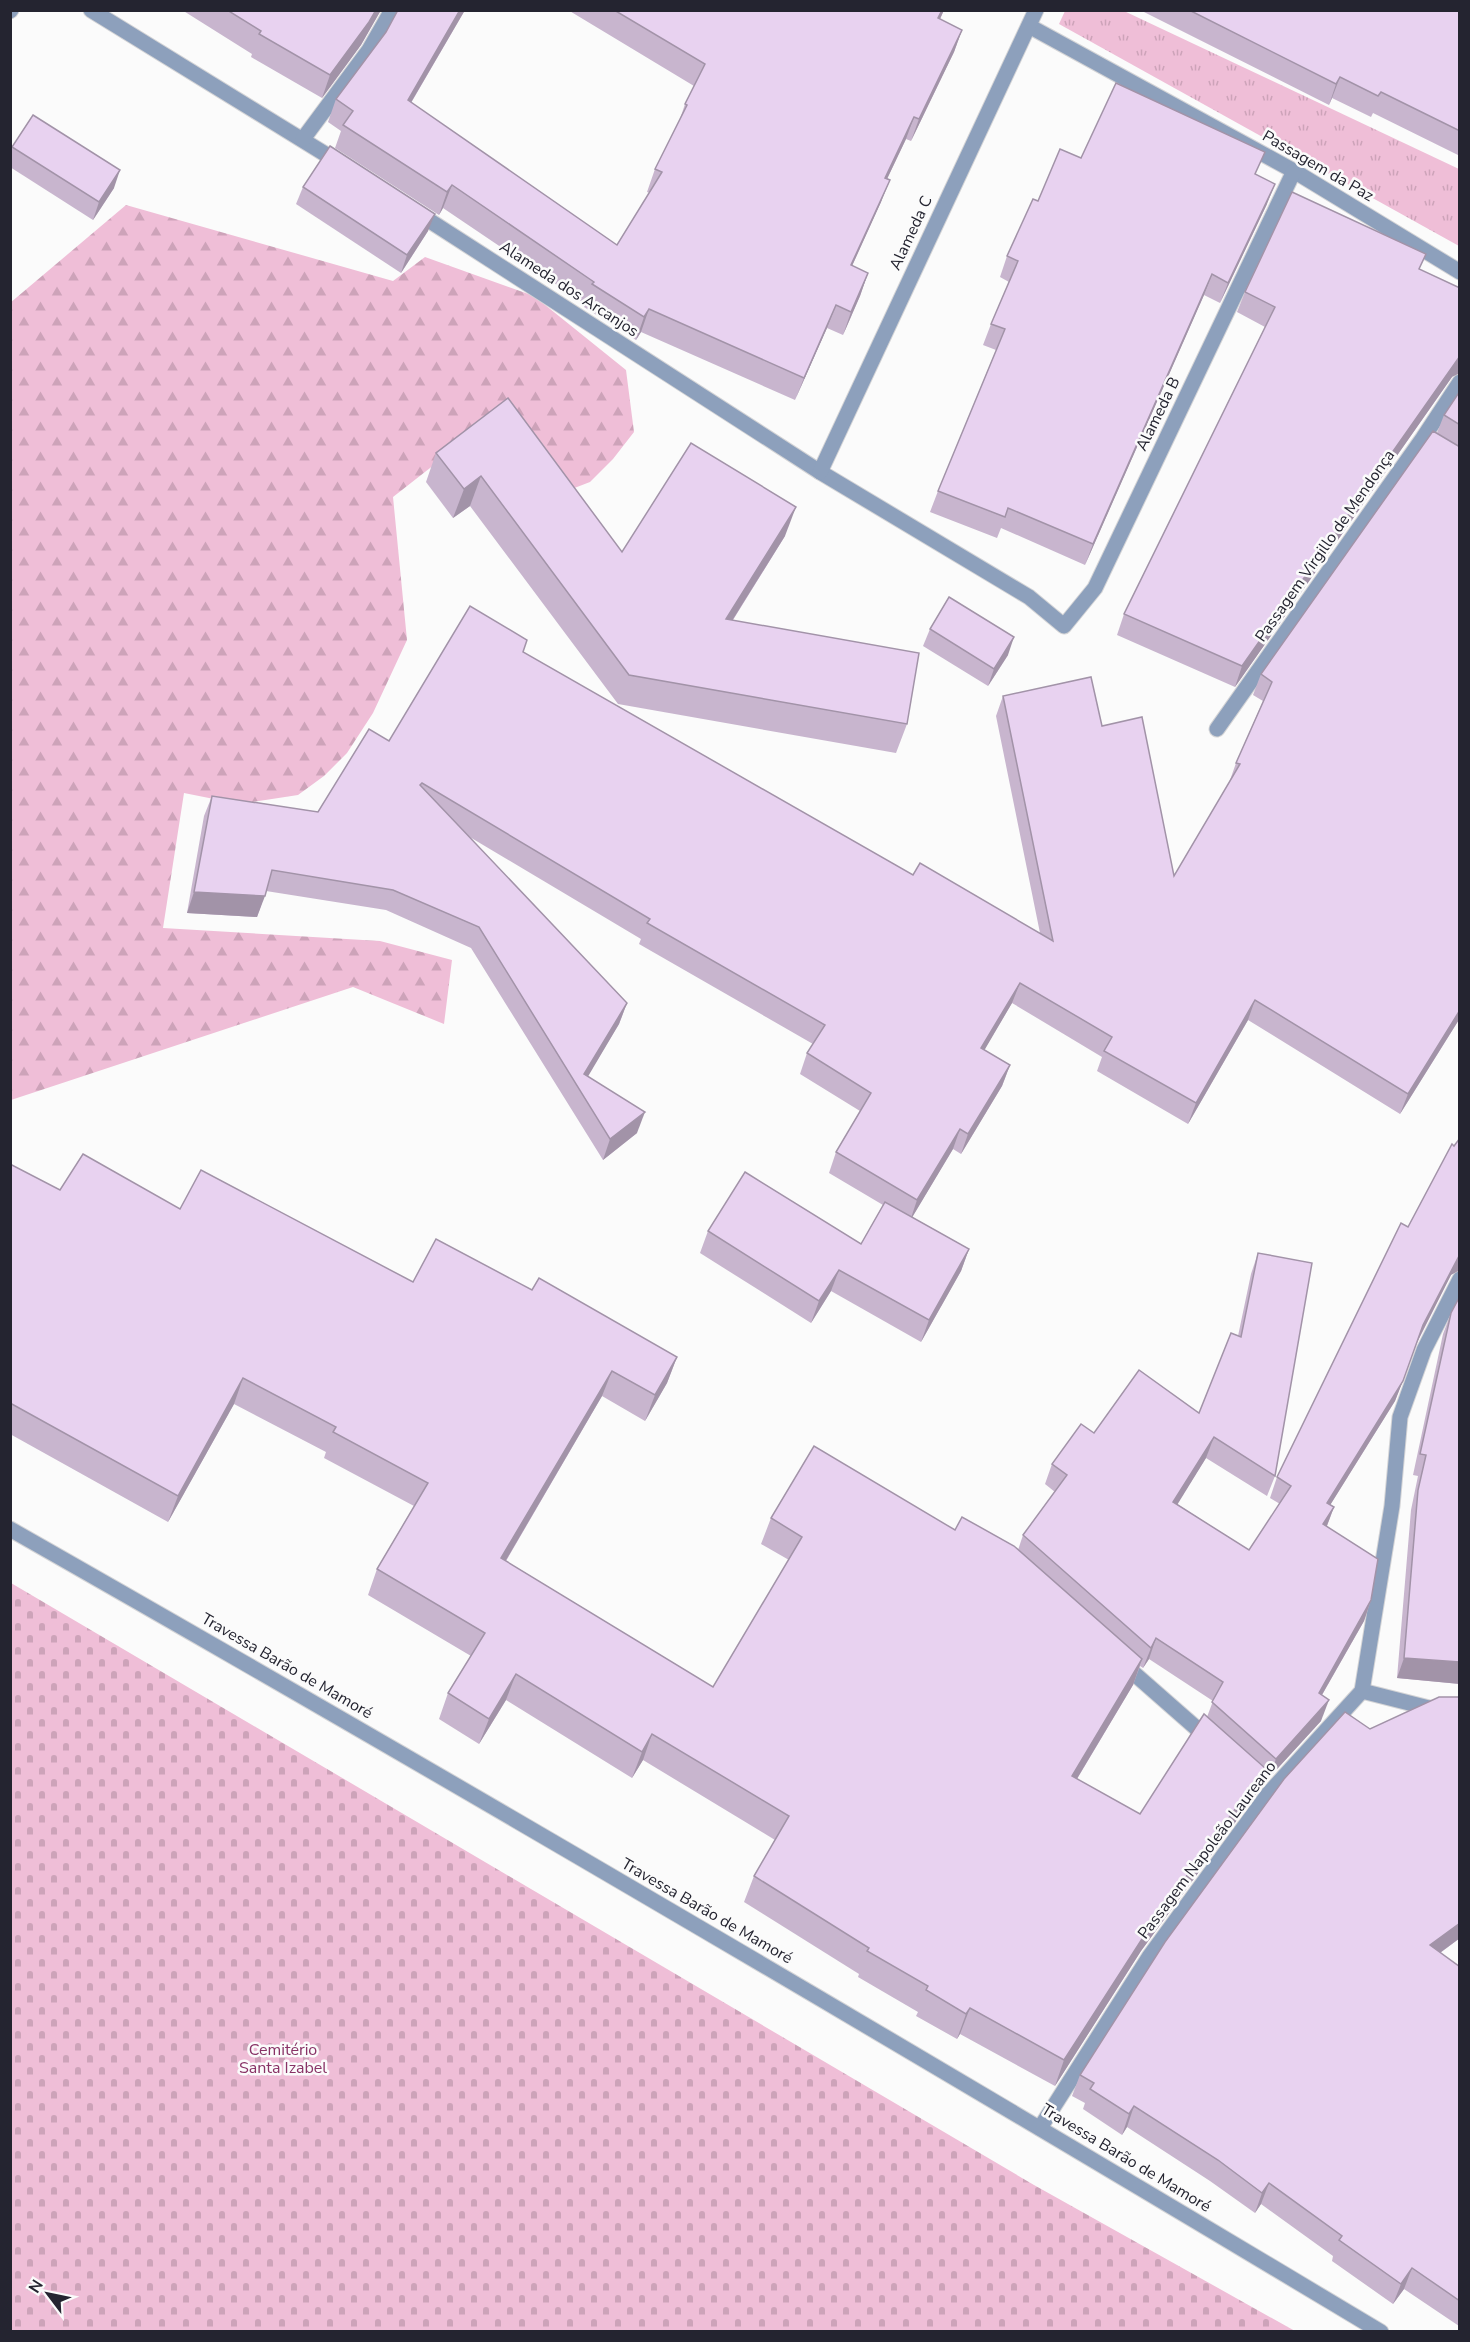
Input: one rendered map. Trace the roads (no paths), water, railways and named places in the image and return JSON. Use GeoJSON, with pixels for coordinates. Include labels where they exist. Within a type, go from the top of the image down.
{"type":"FeatureCollection","features":[{"type":"Feature","properties":{"kind":"street"},"geometry":{"type":"LineString","coordinates":[[91,10],[353,171]]}},
{"type":"Feature","properties":{"kind":"street"},"geometry":{"type":"LineString","coordinates":[[303,140],[369,50],[392,10]]}},
{"type":"Feature","properties":{"kind":"street","name":"Alameda C"},"geometry":{"type":"LineString","coordinates":[[820,472],[1036,10]]}},
{"type":"Feature","properties":{"kind":"street","name":"Passagem da Paz"},"geometry":{"type":"LineString","coordinates":[[1029,26],[1294,171],[1460,272]]}},
{"type":"Feature","properties":{"kind":"street","name":"Alameda B"},"geometry":{"type":"LineString","coordinates":[[1029,597],[1064,626],[1095,588],[1294,171]]}},
{"type":"Feature","properties":{"kind":"street","name":"Alameda dos Arcanjos"},"geometry":{"type":"LineString","coordinates":[[403,203],[820,472],[1029,597]]}},
{"type":"Feature","properties":{"kind":"street","name":"Passagem Virgillo de Mendonça"},"geometry":{"type":"LineString","coordinates":[[1217,729],[1428,441],[1460,382]]}},
{"type":"Feature","properties":{"kind":"street"},"geometry":{"type":"LineString","coordinates":[[1460,1279],[1424,1350],[1400,1417],[1392,1506],[1362,1691],[1429,1708],[1460,1709]]}},
{"type":"Feature","properties":{"kind":"street","name":"Travessa Barão de Mamoré"},"geometry":{"type":"LineString","coordinates":[[10,1529],[280,1682],[1381,2331]]}},
{"type":"Feature","properties":{"kind":"street"},"geometry":{"type":"LineString","coordinates":[[1112,1654],[1226,1754]]}},
{"type":"Feature","properties":{"kind":"street","name":"Passagem Napoleão Laureano"},"geometry":{"type":"LineString","coordinates":[[1040,2128],[1149,1957],[1265,1789],[1362,1691]]}},
{"type":"Feature","properties":{"kind":"park label","name":"Cemitério Santa Izabel"},"geometry":{"type":"Point","coordinates":[283,2059]}}]}
